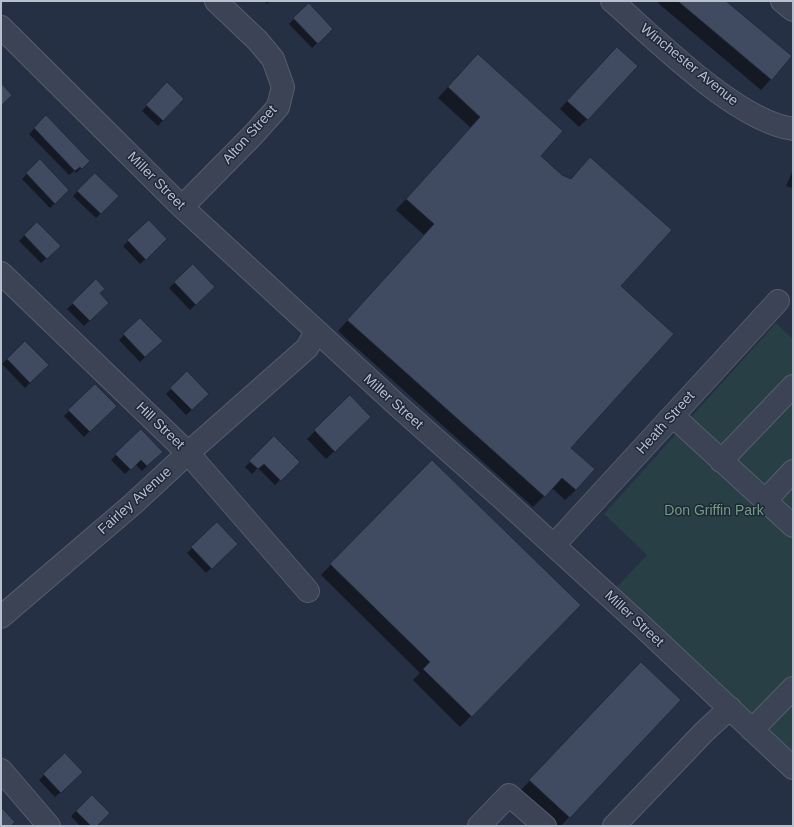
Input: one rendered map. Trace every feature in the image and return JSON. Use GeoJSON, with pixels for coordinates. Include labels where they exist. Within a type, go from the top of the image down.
{"type":"FeatureCollection","features":[{"type":"Feature","properties":{"kind":"street","name":"Alton Street"},"geometry":{"type":"LineString","coordinates":[[182,207],[248,140],[278,106],[283,87],[273,59],[258,41],[216,1]]}},
{"type":"Feature","properties":{"kind":"street","name":"Winchester Avenue"},"geometry":{"type":"LineString","coordinates":[[612,1],[690,69],[734,104],[760,117],[793,130]]}},
{"type":"Feature","properties":{"kind":"street"},"geometry":{"type":"LineString","coordinates":[[782,1],[793,10]]}},
{"type":"Feature","properties":{"kind":"street","name":"Miller Street"},"geometry":{"type":"LineString","coordinates":[[1,27],[182,207],[316,332],[554,546],[793,768]]}},
{"type":"Feature","properties":{"kind":"street","name":"Hill Street"},"geometry":{"type":"LineString","coordinates":[[1,273],[188,453],[308,591]]}},
{"type":"Feature","properties":{"kind":"street","name":"Heath Street"},"geometry":{"type":"LineString","coordinates":[[554,546],[778,301]]}},
{"type":"Feature","properties":{"kind":"street","name":"Fairley Avenue"},"geometry":{"type":"LineString","coordinates":[[1,617],[134,504],[188,453],[307,348],[316,332]]}},
{"type":"Feature","properties":{"kind":"street"},"geometry":{"type":"LineString","coordinates":[[721,461],[793,386]]}},
{"type":"Feature","properties":{"kind":"street"},"geometry":{"type":"LineString","coordinates":[[672,416],[793,526]]}},
{"type":"Feature","properties":{"kind":"street"},"geometry":{"type":"LineString","coordinates":[[765,500],[793,471]]}},
{"type":"Feature","properties":{"kind":"street"},"geometry":{"type":"LineString","coordinates":[[752,730],[793,688]]}},
{"type":"Feature","properties":{"kind":"street"},"geometry":{"type":"LineString","coordinates":[[614,826],[704,732],[730,708]]}},
{"type":"Feature","properties":{"kind":"street"},"geometry":{"type":"LineString","coordinates":[[1,770],[49,826]]}},
{"type":"Feature","properties":{"kind":"street"},"geometry":{"type":"LineString","coordinates":[[479,826],[509,795],[545,826]]}},
{"type":"Feature","properties":{"kind":"green space","name":"Don Griffin Park"},"geometry":{"type":"Polygon","coordinates":[[[776,323],[793,339],[793,760],[614,590],[647,555],[604,514],[776,323]]]}},
{"type":"Feature","properties":{"kind":"building"},"geometry":{"type":"Polygon","coordinates":[[[678,1],[726,1],[792,56],[772,80],[678,1]]]}},
{"type":"Feature","properties":{"kind":"building"},"geometry":{"type":"Polygon","coordinates":[[[309,3],[333,29],[318,44],[293,18],[309,3]]]}},
{"type":"Feature","properties":{"kind":"building"},"geometry":{"type":"Polygon","coordinates":[[[617,47],[638,66],[588,120],[567,101],[617,47]]]}},
{"type":"Feature","properties":{"kind":"building"},"geometry":{"type":"Polygon","coordinates":[[[478,54],[563,131],[541,156],[562,175],[571,179],[590,157],[672,230],[621,286],[674,334],[571,448],[595,469],[576,490],[562,478],[545,497],[347,320],[434,224],[406,199],[480,117],[448,87],[478,54]]]}},
{"type":"Feature","properties":{"kind":"building"},"geometry":{"type":"Polygon","coordinates":[[[167,82],[184,99],[163,121],[146,105],[167,82]]]}},
{"type":"Feature","properties":{"kind":"building"},"geometry":{"type":"Polygon","coordinates":[[[1,83],[12,95],[1,106],[1,83]]]}},
{"type":"Feature","properties":{"kind":"building"},"geometry":{"type":"Polygon","coordinates":[[[46,115],[90,161],[82,169],[80,167],[75,171],[34,128],[46,115]]]}},
{"type":"Feature","properties":{"kind":"building"},"geometry":{"type":"Polygon","coordinates":[[[40,159],[69,190],[55,204],[26,173],[40,159]]]}},
{"type":"Feature","properties":{"kind":"building"},"geometry":{"type":"Polygon","coordinates":[[[95,173],[119,196],[101,214],[77,191],[95,173]]]}},
{"type":"Feature","properties":{"kind":"building"},"geometry":{"type":"Polygon","coordinates":[[[149,220],[167,239],[146,260],[127,240],[149,220]]]}},
{"type":"Feature","properties":{"kind":"building"},"geometry":{"type":"Polygon","coordinates":[[[37,222],[61,246],[47,259],[24,235],[37,222]]]}},
{"type":"Feature","properties":{"kind":"building"},"geometry":{"type":"Polygon","coordinates":[[[193,264],[215,287],[196,305],[174,282],[193,264]]]}},
{"type":"Feature","properties":{"kind":"building"},"geometry":{"type":"Polygon","coordinates":[[[96,279],[105,289],[100,293],[109,303],[90,321],[72,303],[96,279]]]}},
{"type":"Feature","properties":{"kind":"building"},"geometry":{"type":"Polygon","coordinates":[[[140,318],[163,341],[145,357],[123,334],[140,318]]]}},
{"type":"Feature","properties":{"kind":"building"},"geometry":{"type":"Polygon","coordinates":[[[25,341],[49,365],[30,383],[7,359],[25,341]]]}},
{"type":"Feature","properties":{"kind":"building"},"geometry":{"type":"Polygon","coordinates":[[[187,371],[209,394],[192,410],[170,388],[187,371]]]}},
{"type":"Feature","properties":{"kind":"building"},"geometry":{"type":"Polygon","coordinates":[[[95,384],[117,406],[90,432],[68,410],[95,384]]]}},
{"type":"Feature","properties":{"kind":"building"},"geometry":{"type":"Polygon","coordinates":[[[350,395],[371,417],[335,452],[314,430],[350,395]]]}},
{"type":"Feature","properties":{"kind":"building"},"geometry":{"type":"Polygon","coordinates":[[[141,429],[163,452],[147,466],[141,460],[131,470],[115,454],[141,429]]]}},
{"type":"Feature","properties":{"kind":"building"},"geometry":{"type":"Polygon","coordinates":[[[274,436],[300,462],[281,481],[264,464],[258,469],[249,461],[274,436]]]}},
{"type":"Feature","properties":{"kind":"building"},"geometry":{"type":"Polygon","coordinates":[[[432,460],[581,605],[472,717],[423,669],[430,662],[330,564],[432,460]]]}},
{"type":"Feature","properties":{"kind":"building"},"geometry":{"type":"Polygon","coordinates":[[[217,522],[238,544],[212,569],[191,547],[217,522]]]}},
{"type":"Feature","properties":{"kind":"building"},"geometry":{"type":"Polygon","coordinates":[[[641,662],[681,700],[570,818],[529,780],[641,662]]]}},
{"type":"Feature","properties":{"kind":"building"},"geometry":{"type":"Polygon","coordinates":[[[65,753],[83,772],[61,793],[43,774],[65,753]]]}},
{"type":"Feature","properties":{"kind":"building"},"geometry":{"type":"Polygon","coordinates":[[[92,795],[110,813],[97,826],[91,826],[76,811],[92,795]]]}},
{"type":"Feature","properties":{"kind":"building"},"geometry":{"type":"Polygon","coordinates":[[[1,807],[15,822],[11,826],[1,826],[1,807]]]}}]}
